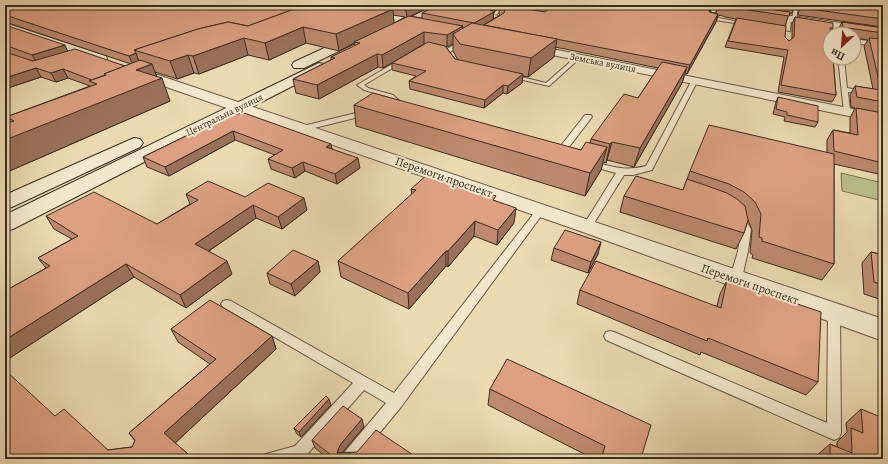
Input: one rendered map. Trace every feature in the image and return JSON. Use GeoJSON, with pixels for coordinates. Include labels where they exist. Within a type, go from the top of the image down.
{"type":"FeatureCollection","features":[{"type":"Feature","properties":{"kind":"street"},"geometry":{"type":"LineString","coordinates":[[694,5],[792,19],[822,26]]}},
{"type":"Feature","properties":{"kind":"street","name":"Центральна вулиця"},"geometry":{"type":"LineString","coordinates":[[5,203],[406,22],[432,7]]}},
{"type":"Feature","properties":{"kind":"street"},"geometry":{"type":"LineString","coordinates":[[379,16],[406,22]]}},
{"type":"Feature","properties":{"kind":"street","name":"Центральна вулиця"},"geometry":{"type":"LineString","coordinates":[[257,84],[406,22]]}},
{"type":"Feature","properties":{"kind":"street","name":"Перемоги проспект"},"geometry":{"type":"LineString","coordinates":[[5,26],[153,77],[232,101],[302,129],[588,226],[883,330]]}},
{"type":"Feature","properties":{"kind":"street"},"geometry":{"type":"LineString","coordinates":[[862,31],[883,32]]}},
{"type":"Feature","properties":{"kind":"street"},"geometry":{"type":"LineString","coordinates":[[459,33],[473,36]]}},
{"type":"Feature","properties":{"kind":"street","name":"Земська вулиця"},"geometry":{"type":"LineString","coordinates":[[518,45],[883,119]]}},
{"type":"Feature","properties":{"kind":"street","name":"Центральна вулиця"},"geometry":{"type":"LineString","coordinates":[[5,224],[232,101]]}},
{"type":"Feature","properties":{"kind":"lane"},"geometry":{"type":"LineString","coordinates":[[715,8],[710,18],[757,25]]}},
{"type":"Feature","properties":{"kind":"lane"},"geometry":{"type":"LineString","coordinates":[[787,37],[796,8],[818,9]]}},
{"type":"Feature","properties":{"kind":"lane"},"geometry":{"type":"LineString","coordinates":[[490,25],[501,18],[490,16],[501,10],[522,13]]}},
{"type":"Feature","properties":{"kind":"lane"},"geometry":{"type":"LineString","coordinates":[[764,26],[788,30]]}},
{"type":"Feature","properties":{"kind":"lane"},"geometry":{"type":"LineString","coordinates":[[448,51],[473,36]]}},
{"type":"Feature","properties":{"kind":"lane"},"geometry":{"type":"LineString","coordinates":[[862,42],[883,45]]}},
{"type":"Feature","properties":{"kind":"lane"},"geometry":{"type":"LineString","coordinates":[[427,46],[448,51],[453,58]]}},
{"type":"Feature","properties":{"kind":"lane"},"geometry":{"type":"LineString","coordinates":[[70,57],[84,53]]}},
{"type":"Feature","properties":{"kind":"lane"},"geometry":{"type":"LineString","coordinates":[[503,75],[547,85],[578,57]]}},
{"type":"Feature","properties":{"kind":"lane"},"geometry":{"type":"LineString","coordinates":[[407,58],[360,85],[366,89],[391,96],[406,110],[410,111]]}},
{"type":"Feature","properties":{"kind":"lane"},"geometry":{"type":"LineString","coordinates":[[841,66],[846,112]]}},
{"type":"Feature","properties":{"kind":"lane"},"geometry":{"type":"LineString","coordinates":[[138,83],[153,77]]}},
{"type":"Feature","properties":{"kind":"lane"},"geometry":{"type":"LineString","coordinates":[[580,160],[621,172],[634,172],[649,168],[695,80]]}},
{"type":"Feature","properties":{"kind":"lane"},"geometry":{"type":"LineString","coordinates":[[844,90],[883,96]]}},
{"type":"Feature","properties":{"kind":"lane"},"geometry":{"type":"LineString","coordinates":[[380,103],[391,96]]}},
{"type":"Feature","properties":{"kind":"lane"},"geometry":{"type":"LineString","coordinates":[[302,129],[364,113]]}},
{"type":"Feature","properties":{"kind":"lane"},"geometry":{"type":"LineString","coordinates":[[559,154],[588,117]]}},
{"type":"Feature","properties":{"kind":"lane"},"geometry":{"type":"LineString","coordinates":[[588,226],[621,172]]}},
{"type":"Feature","properties":{"kind":"lane"},"geometry":{"type":"LineString","coordinates":[[348,459],[396,402],[541,210]]}},
{"type":"Feature","properties":{"kind":"lane"},"geometry":{"type":"LineString","coordinates":[[733,211],[742,220],[746,229],[743,251],[736,278]]}},
{"type":"Feature","properties":{"kind":"lane"},"geometry":{"type":"LineString","coordinates":[[227,304],[396,402]]}},
{"type":"Feature","properties":{"kind":"lane"},"geometry":{"type":"LineString","coordinates":[[610,336],[834,432],[834,313]]}},
{"type":"Feature","properties":{"kind":"lane"},"geometry":{"type":"LineString","coordinates":[[271,459],[299,453],[363,382]]}},
{"type":"Feature","properties":{"kind":"green space"},"geometry":{"type":"Polygon","coordinates":[[[841,173],[883,183],[883,201],[842,191],[841,173]]]}},
{"type":"Feature","properties":{"kind":"building"},"geometry":{"type":"Polygon","coordinates":[[[5,5],[305,5],[248,26],[228,22],[198,29],[134,50],[136,53],[129,56],[5,15],[5,5]]]}},
{"type":"Feature","properties":{"kind":"building"},"geometry":{"type":"Polygon","coordinates":[[[305,5],[374,5],[393,9],[336,34],[303,27],[265,43],[244,38],[193,56],[188,55],[170,61],[134,50],[198,29],[228,22],[248,26],[305,5]]]}},
{"type":"Feature","properties":{"kind":"building"},"geometry":{"type":"Polygon","coordinates":[[[382,5],[417,5],[406,10],[382,5]]]}},
{"type":"Feature","properties":{"kind":"building"},"geometry":{"type":"Polygon","coordinates":[[[438,5],[492,5],[487,8],[494,12],[474,23],[422,13],[438,5]]]}},
{"type":"Feature","properties":{"kind":"building"},"geometry":{"type":"Polygon","coordinates":[[[503,5],[545,12],[548,10],[547,8],[529,5],[712,5],[709,12],[718,14],[690,65],[484,25],[504,13],[505,9],[500,7],[503,5]]]}},
{"type":"Feature","properties":{"kind":"building"},"geometry":{"type":"Polygon","coordinates":[[[724,5],[738,5],[790,12],[789,16],[728,7],[724,5]]]}},
{"type":"Feature","properties":{"kind":"building"},"geometry":{"type":"Polygon","coordinates":[[[781,5],[795,5],[795,7],[781,5]]]}},
{"type":"Feature","properties":{"kind":"building"},"geometry":{"type":"Polygon","coordinates":[[[802,5],[836,5],[855,7],[862,5],[883,5],[883,19],[802,8],[802,5]]]}},
{"type":"Feature","properties":{"kind":"building"},"geometry":{"type":"Polygon","coordinates":[[[409,16],[463,26],[447,35],[424,32],[382,55],[377,54],[317,85],[293,79],[335,58],[331,57],[360,43],[354,42],[409,16]]]}},
{"type":"Feature","properties":{"kind":"building"},"geometry":{"type":"Polygon","coordinates":[[[795,17],[833,23],[833,26],[822,26],[822,66],[834,66],[836,95],[781,85],[788,50],[728,41],[737,18],[786,26],[785,37],[789,41],[794,37],[795,17]]]}},
{"type":"Feature","properties":{"kind":"building"},"geometry":{"type":"Polygon","coordinates":[[[842,22],[883,28],[883,33],[862,30],[862,26],[843,26],[842,22]]]}},
{"type":"Feature","properties":{"kind":"building"},"geometry":{"type":"Polygon","coordinates":[[[472,23],[557,39],[531,58],[460,44],[453,34],[472,23]]]}},
{"type":"Feature","properties":{"kind":"building"},"geometry":{"type":"Polygon","coordinates":[[[5,25],[65,45],[32,55],[5,45],[5,25]]]}},
{"type":"Feature","properties":{"kind":"building"},"geometry":{"type":"Polygon","coordinates":[[[869,38],[883,39],[883,82],[879,81],[869,38]]]}},
{"type":"Feature","properties":{"kind":"building"},"geometry":{"type":"Polygon","coordinates":[[[428,42],[445,46],[455,59],[523,74],[508,86],[503,85],[485,100],[409,81],[426,71],[392,63],[428,42]]]}},
{"type":"Feature","properties":{"kind":"building"},"geometry":{"type":"Polygon","coordinates":[[[75,49],[125,66],[92,80],[63,69],[51,73],[36,68],[5,78],[5,52],[33,61],[75,49]]]}},
{"type":"Feature","properties":{"kind":"building"},"geometry":{"type":"Polygon","coordinates":[[[140,60],[152,64],[136,70],[162,78],[5,140],[5,124],[14,121],[6,117],[97,84],[89,81],[140,60]]]}},
{"type":"Feature","properties":{"kind":"building"},"geometry":{"type":"Polygon","coordinates":[[[662,62],[687,67],[640,148],[612,142],[610,144],[591,139],[624,94],[638,98],[662,62]]]}},
{"type":"Feature","properties":{"kind":"building"},"geometry":{"type":"Polygon","coordinates":[[[855,86],[881,90],[880,88],[883,89],[883,102],[857,97],[855,86]]]}},
{"type":"Feature","properties":{"kind":"building"},"geometry":{"type":"Polygon","coordinates":[[[373,93],[581,150],[586,142],[607,147],[590,173],[354,105],[373,93]]]}},
{"type":"Feature","properties":{"kind":"building"},"geometry":{"type":"Polygon","coordinates":[[[778,97],[818,106],[818,122],[787,115],[787,112],[776,109],[778,97]]]}},
{"type":"Feature","properties":{"kind":"building"},"geometry":{"type":"Polygon","coordinates":[[[856,108],[883,113],[883,163],[834,151],[833,130],[858,135],[856,108]]]}},
{"type":"Feature","properties":{"kind":"building"},"geometry":{"type":"Polygon","coordinates":[[[244,113],[331,144],[326,147],[358,158],[335,174],[303,162],[292,168],[268,159],[283,150],[233,131],[165,167],[143,157],[229,115],[244,113]]]}},
{"type":"Feature","properties":{"kind":"building"},"geometry":{"type":"Polygon","coordinates":[[[709,125],[834,154],[834,264],[762,241],[762,238],[759,237],[761,214],[755,202],[744,192],[729,184],[690,171],[709,125]]]}},
{"type":"Feature","properties":{"kind":"building"},"geometry":{"type":"Polygon","coordinates":[[[429,173],[496,196],[493,200],[516,208],[498,230],[475,221],[408,293],[338,261],[416,190],[411,189],[429,173]]]}},
{"type":"Feature","properties":{"kind":"building"},"geometry":{"type":"Polygon","coordinates":[[[636,176],[683,190],[687,179],[727,193],[745,206],[748,220],[744,233],[624,196],[636,176]]]}},
{"type":"Feature","properties":{"kind":"building"},"geometry":{"type":"Polygon","coordinates":[[[208,181],[245,197],[268,183],[304,198],[278,217],[253,205],[195,244],[227,261],[180,295],[126,264],[5,340],[5,291],[50,266],[38,258],[78,236],[46,216],[94,192],[157,224],[198,200],[186,194],[208,181]]]}},
{"type":"Feature","properties":{"kind":"building"},"geometry":{"type":"Polygon","coordinates":[[[565,230],[601,242],[591,262],[554,248],[565,230]]]}},
{"type":"Feature","properties":{"kind":"building"},"geometry":{"type":"Polygon","coordinates":[[[293,250],[318,261],[291,284],[267,273],[293,250]]]}},
{"type":"Feature","properties":{"kind":"building"},"geometry":{"type":"Polygon","coordinates":[[[871,252],[883,255],[883,285],[874,282],[871,252]]]}},
{"type":"Feature","properties":{"kind":"building"},"geometry":{"type":"Polygon","coordinates":[[[596,261],[721,308],[727,280],[821,312],[818,382],[708,338],[707,341],[580,290],[596,261]]]}},
{"type":"Feature","properties":{"kind":"building"},"geometry":{"type":"Polygon","coordinates":[[[210,300],[272,336],[164,433],[189,455],[185,459],[5,459],[5,370],[55,416],[64,409],[108,450],[132,447],[135,440],[129,433],[216,359],[171,329],[210,300]]]}},
{"type":"Feature","properties":{"kind":"building"},"geometry":{"type":"Polygon","coordinates":[[[507,359],[651,425],[642,455],[650,459],[601,459],[605,446],[490,389],[507,359]]]}},
{"type":"Feature","properties":{"kind":"building"},"geometry":{"type":"Polygon","coordinates":[[[326,396],[329,399],[299,432],[294,428],[326,396]]]}},
{"type":"Feature","properties":{"kind":"building"},"geometry":{"type":"Polygon","coordinates":[[[343,406],[362,419],[340,445],[337,453],[357,452],[376,430],[419,459],[336,459],[312,440],[343,406]]]}},
{"type":"Feature","properties":{"kind":"building"},"geometry":{"type":"Polygon","coordinates":[[[861,409],[883,418],[883,459],[830,459],[830,444],[852,453],[851,428],[863,433],[861,409]]]}}]}
